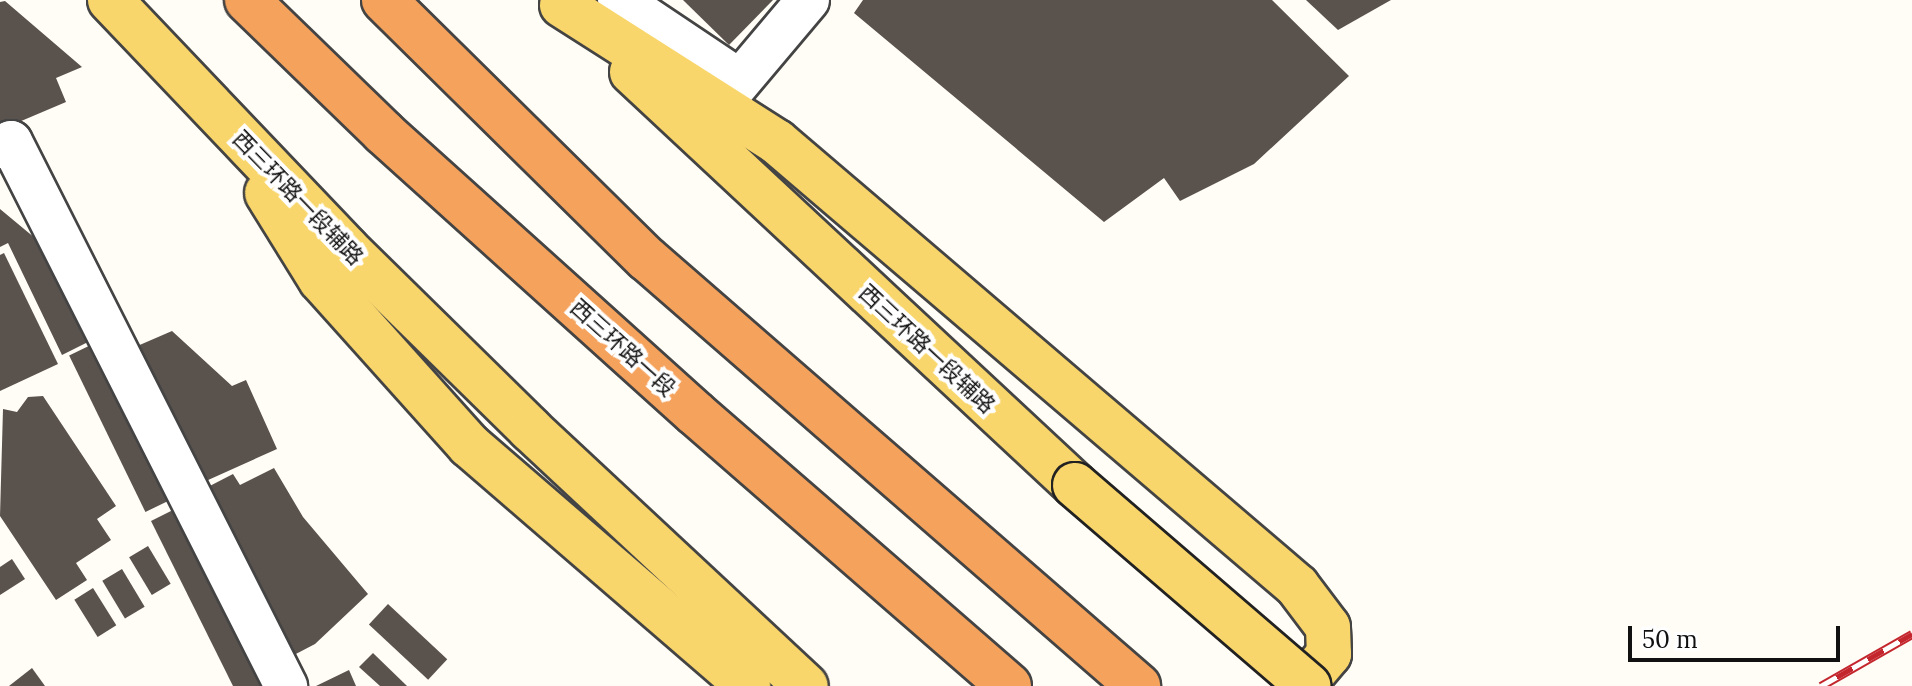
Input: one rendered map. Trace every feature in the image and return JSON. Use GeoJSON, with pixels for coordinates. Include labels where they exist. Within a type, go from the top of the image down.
{"type":"FeatureCollection","features":[{"type":"Feature","properties":{"kind":"highway","name":"西三环路一段"},"geometry":{"type":"LineString","coordinates":[[247,0],[383,132],[614,340],[1009,686]]}},
{"type":"Feature","properties":{"kind":"highway"},"geometry":{"type":"LineString","coordinates":[[384,0],[647,259],[1138,686]]}},
{"type":"Feature","properties":{"kind":"main road","name":"西三环路一段辅路"},"geometry":{"type":"LineString","coordinates":[[110,0],[508,408],[757,669],[806,686]]}},
{"type":"Feature","properties":{"kind":"main road","name":"西三环路一段辅路"},"geometry":{"type":"LineString","coordinates":[[560,3],[1075,485],[1309,686]]}},
{"type":"Feature","properties":{"kind":"main road"},"geometry":{"type":"LineString","coordinates":[[560,3],[729,92],[777,142],[1297,586],[1328,627],[1329,654],[1302,686]]}},
{"type":"Feature","properties":{"kind":"street"},"geometry":{"type":"LineString","coordinates":[[619,0],[729,92],[808,0]]}},
{"type":"Feature","properties":{"kind":"street"},"geometry":{"type":"LineString","coordinates":[[0,147],[11,142],[286,686]]}},
{"type":"Feature","properties":{"kind":"building"},"geometry":{"type":"Polygon","coordinates":[[[683,0],[773,0],[729,45],[683,0]]]}},
{"type":"Feature","properties":{"kind":"building"},"geometry":{"type":"Polygon","coordinates":[[[863,0],[1272,0],[1349,76],[1254,164],[1180,201],[1164,178],[1104,222],[854,13],[863,0]]]}},
{"type":"Feature","properties":{"kind":"building"},"geometry":{"type":"Polygon","coordinates":[[[1306,0],[1391,0],[1338,30],[1306,0]]]}},
{"type":"Feature","properties":{"kind":"building"},"geometry":{"type":"Polygon","coordinates":[[[5,1],[82,67],[56,78],[66,102],[0,130],[0,2],[5,1]]]}},
{"type":"Feature","properties":{"kind":"building"},"geometry":{"type":"Polygon","coordinates":[[[0,209],[53,253],[94,339],[62,355],[8,243],[0,247],[0,209]]]}},
{"type":"Feature","properties":{"kind":"building"},"geometry":{"type":"Polygon","coordinates":[[[4,253],[58,364],[0,391],[0,255],[4,253]]]}},
{"type":"Feature","properties":{"kind":"building"},"geometry":{"type":"Polygon","coordinates":[[[172,331],[232,386],[246,380],[277,449],[197,485],[135,347],[172,331]]]}},
{"type":"Feature","properties":{"kind":"building"},"geometry":{"type":"Polygon","coordinates":[[[97,342],[173,498],[145,512],[69,356],[97,342]]]}},
{"type":"Feature","properties":{"kind":"building"},"geometry":{"type":"Polygon","coordinates":[[[43,396],[116,506],[97,519],[111,540],[76,563],[87,580],[56,600],[0,516],[3,409],[17,412],[28,397],[43,396]]]}},
{"type":"Feature","properties":{"kind":"building"},"geometry":{"type":"Polygon","coordinates":[[[274,468],[303,517],[368,594],[315,644],[292,656],[202,490],[233,474],[240,485],[274,468]]]}},
{"type":"Feature","properties":{"kind":"building"},"geometry":{"type":"Polygon","coordinates":[[[181,506],[269,682],[262,686],[233,686],[151,521],[181,506]]]}},
{"type":"Feature","properties":{"kind":"building"},"geometry":{"type":"Polygon","coordinates":[[[148,546],[171,584],[152,595],[129,557],[148,546]]]}},
{"type":"Feature","properties":{"kind":"building"},"geometry":{"type":"Polygon","coordinates":[[[12,559],[25,579],[0,595],[0,567],[12,559]]]}},
{"type":"Feature","properties":{"kind":"building"},"geometry":{"type":"Polygon","coordinates":[[[122,569],[145,607],[125,619],[102,581],[122,569]]]}},
{"type":"Feature","properties":{"kind":"building"},"geometry":{"type":"Polygon","coordinates":[[[93,588],[116,625],[98,637],[74,600],[93,588]]]}},
{"type":"Feature","properties":{"kind":"building"},"geometry":{"type":"Polygon","coordinates":[[[388,604],[447,659],[428,680],[369,624],[388,604]]]}},
{"type":"Feature","properties":{"kind":"building"},"geometry":{"type":"Polygon","coordinates":[[[373,653],[407,686],[380,686],[359,667],[373,653]]]}},
{"type":"Feature","properties":{"kind":"building"},"geometry":{"type":"Polygon","coordinates":[[[32,668],[45,686],[9,686],[32,668]]]}},
{"type":"Feature","properties":{"kind":"building"},"geometry":{"type":"Polygon","coordinates":[[[349,670],[356,686],[316,686],[349,670]]]}},
{"type":"Feature","properties":{"kind":"railway"},"geometry":{"type":"LineString","coordinates":[[1821,686],[1912,634]]}}]}
